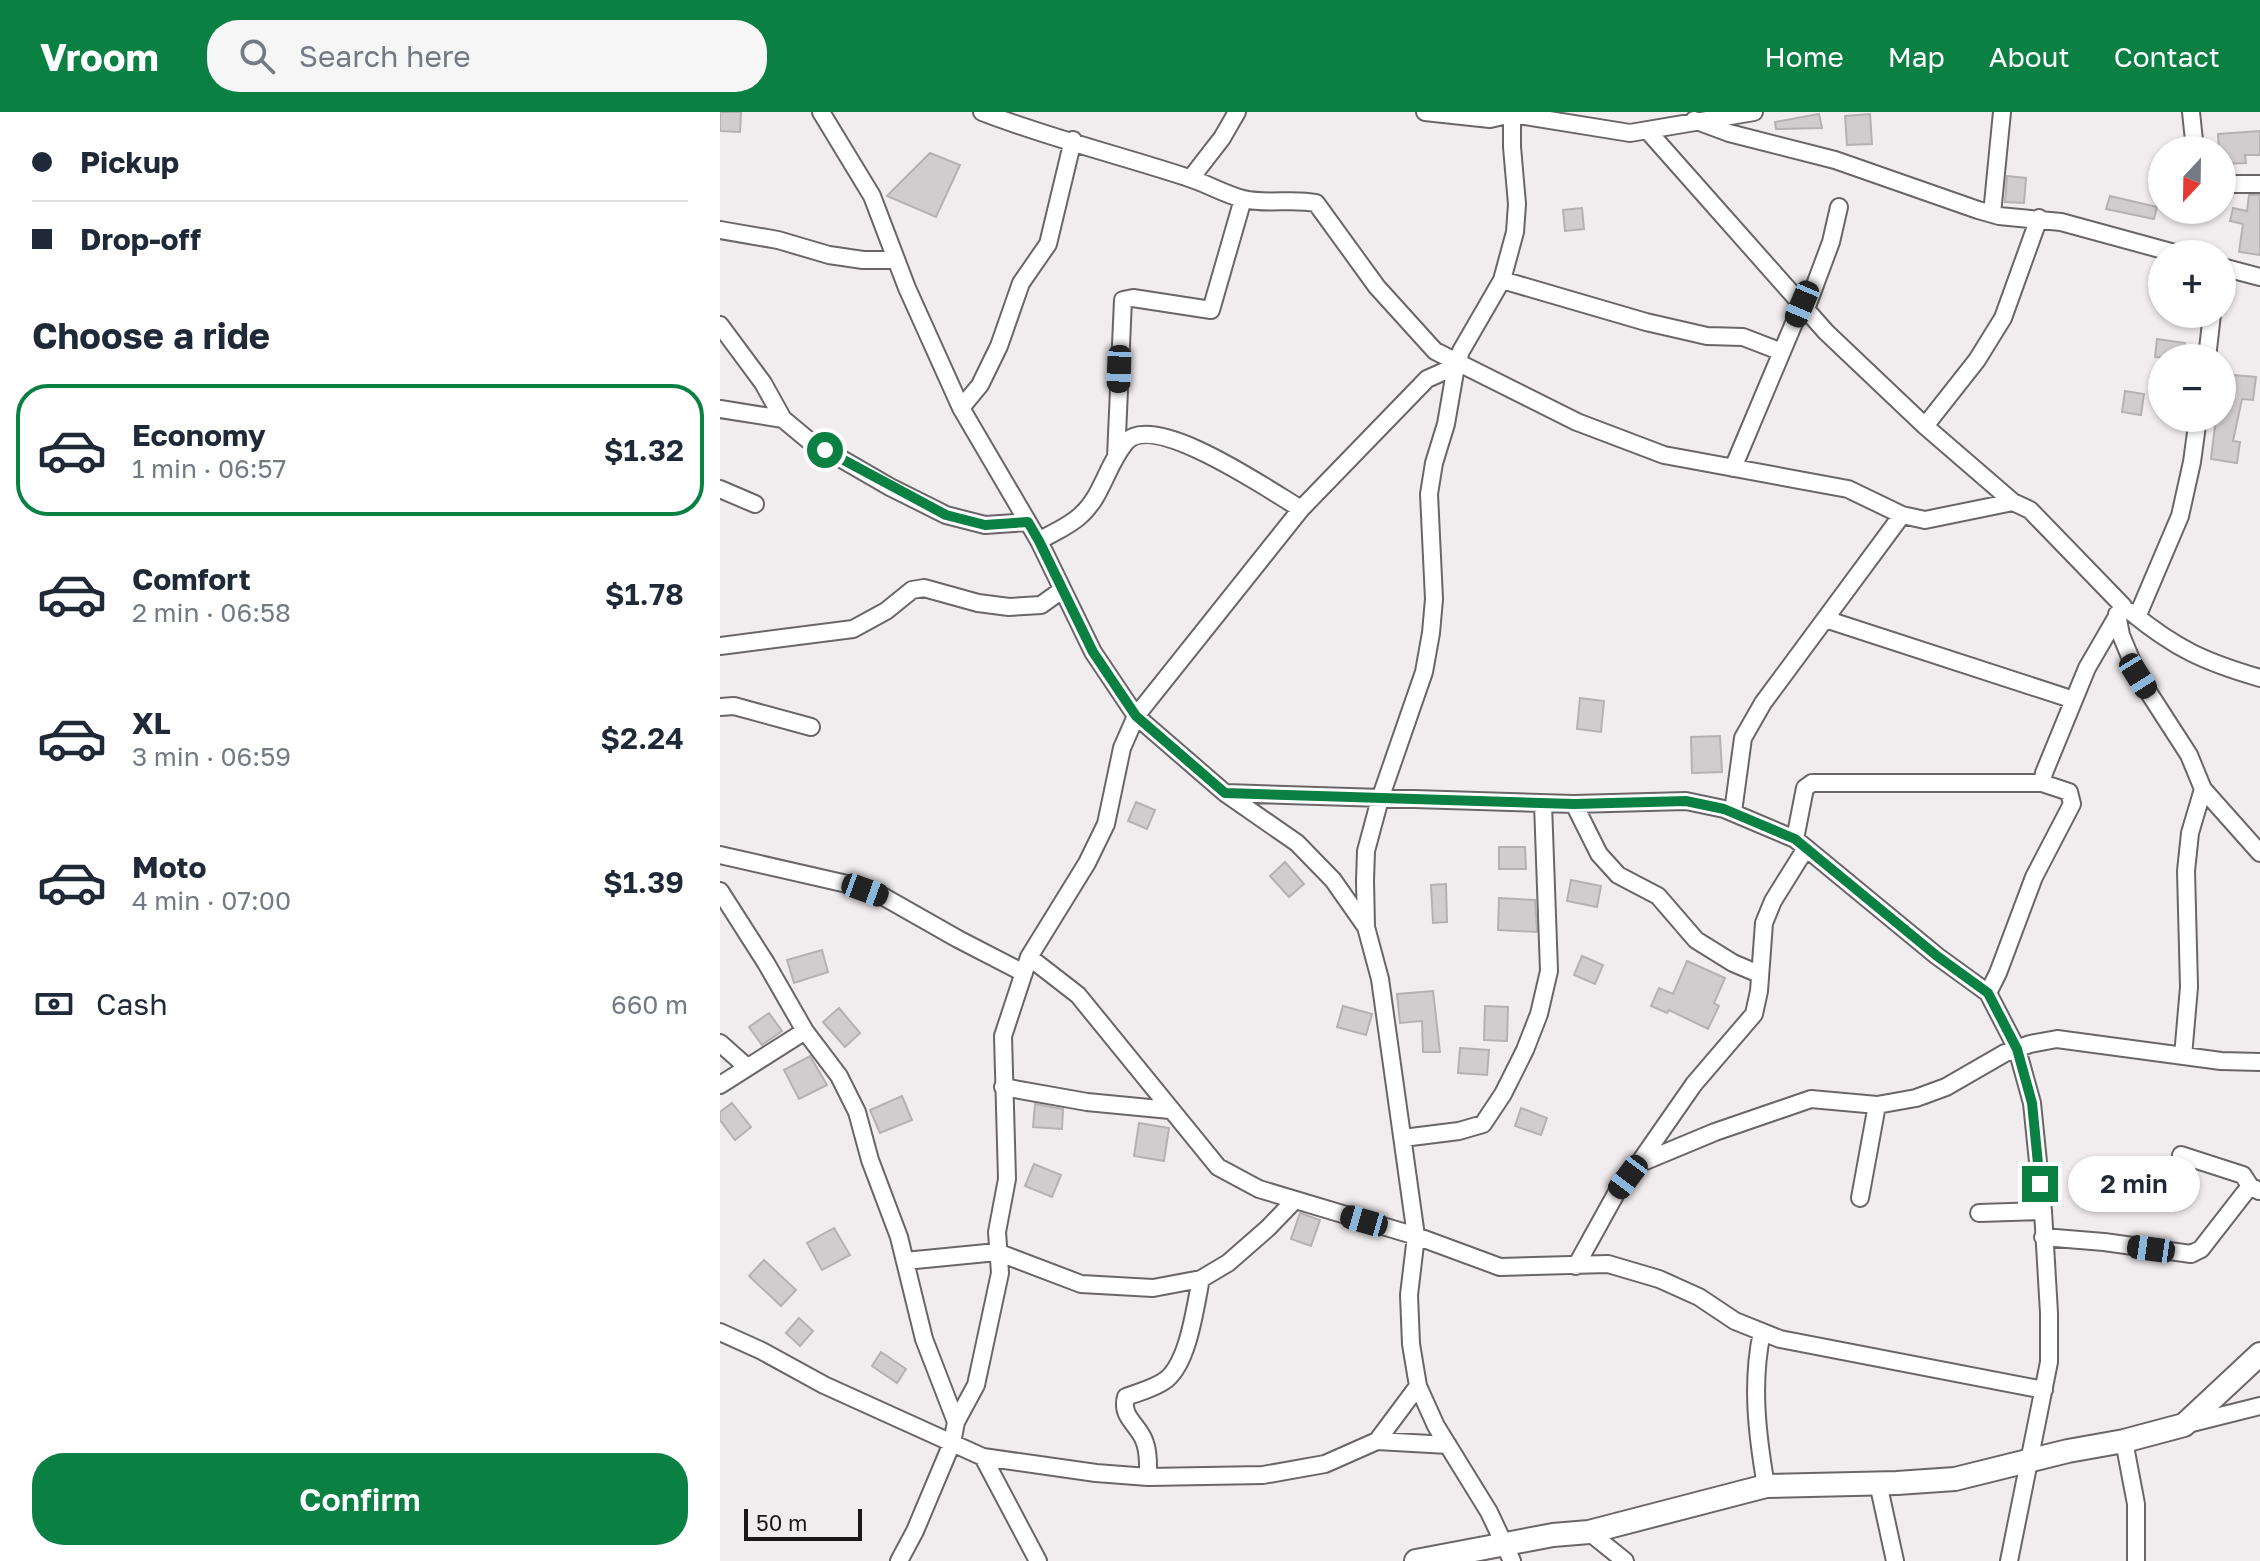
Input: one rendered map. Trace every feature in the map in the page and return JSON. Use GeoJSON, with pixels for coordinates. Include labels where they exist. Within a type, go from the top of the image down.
{"type":"FeatureCollection","features":[{"type":"Feature","properties":{"kind":"street"},"geometry":{"type":"LineString","coordinates":[[821,112],[872,196],[896,260],[961,408],[1039,541],[1093,652],[1136,716],[1225,793],[1297,843],[1333,880],[1366,927]]}},
{"type":"Feature","properties":{"kind":"street"},"geometry":{"type":"LineString","coordinates":[[982,112],[1023,119],[1073,140],[1191,178],[1243,199],[1275,202],[1298,199],[1316,203],[1377,287],[1435,351],[1456,364],[1592,428],[1664,455],[1848,489],[1902,515],[1925,520],[2013,502]]}},
{"type":"Feature","properties":{"kind":"street"},"geometry":{"type":"LineString","coordinates":[[1191,178],[1222,138],[1237,112]]}},
{"type":"Feature","properties":{"kind":"street"},"geometry":{"type":"LineString","coordinates":[[1425,112],[1490,119],[1512,113],[1630,133],[1754,112]]}},
{"type":"Feature","properties":{"kind":"street"},"geometry":{"type":"LineString","coordinates":[[1992,214],[2002,112]]}},
{"type":"Feature","properties":{"kind":"street"},"geometry":{"type":"LineString","coordinates":[[2191,112],[2194,136]]}},
{"type":"Feature","properties":{"kind":"street"},"geometry":{"type":"LineString","coordinates":[[1508,1553],[1489,1512],[1436,1426],[1418,1386],[1411,1344],[1409,1295],[1416,1236],[1380,979],[1366,927],[1366,851],[1380,799],[1424,672],[1429,646],[1434,599],[1429,494],[1434,463],[1446,424],[1456,364],[1502,280],[1515,232],[1517,204],[1512,113]]}},
{"type":"Feature","properties":{"kind":"street"},"geometry":{"type":"LineString","coordinates":[[1694,120],[1738,136],[1835,160],[1992,214],[2039,218],[2148,245]]}},
{"type":"Feature","properties":{"kind":"street"},"geometry":{"type":"LineString","coordinates":[[1647,130],[1826,332],[1925,426],[2013,502],[2030,510],[2120,610],[2137,617],[2179,649],[2260,678]]}},
{"type":"Feature","properties":{"kind":"street"},"geometry":{"type":"LineString","coordinates":[[961,408],[980,385],[999,346],[1021,283],[1048,244],[1073,140]]}},
{"type":"Feature","properties":{"kind":"street"},"geometry":{"type":"LineString","coordinates":[[2236,184],[2260,184]]}},
{"type":"Feature","properties":{"kind":"street"},"geometry":{"type":"LineString","coordinates":[[1116,457],[1123,300],[1133,298],[1211,310],[1243,199]]}},
{"type":"Feature","properties":{"kind":"street"},"geometry":{"type":"LineString","coordinates":[[1733,468],[1831,242],[1839,207]]}},
{"type":"Feature","properties":{"kind":"street"},"geometry":{"type":"LineString","coordinates":[[1925,426],[1977,360],[2003,318],[2039,218]]}},
{"type":"Feature","properties":{"kind":"street"},"geometry":{"type":"LineString","coordinates":[[720,230],[778,240],[829,255],[863,260],[896,260]]}},
{"type":"Feature","properties":{"kind":"street"},"geometry":{"type":"LineString","coordinates":[[2236,271],[2260,277]]}},
{"type":"Feature","properties":{"kind":"street"},"geometry":{"type":"LineString","coordinates":[[1502,280],[1646,322],[1707,336],[1743,337],[1782,352]]}},
{"type":"Feature","properties":{"kind":"street"},"geometry":{"type":"LineString","coordinates":[[720,325],[763,383],[783,419],[807,439],[842,461],[946,515],[985,525],[1028,522]]}},
{"type":"Feature","properties":{"kind":"street"},"geometry":{"type":"LineString","coordinates":[[899,1561],[952,1443],[956,1422],[976,1385],[1000,1273],[997,1232],[1007,1179],[1003,1036],[1026,965],[1087,863],[1106,824],[1122,748],[1136,716],[1301,509],[1427,379],[1456,364]]}},
{"type":"Feature","properties":{"kind":"street"},"geometry":{"type":"LineString","coordinates":[[720,409],[783,419]]}},
{"type":"Feature","properties":{"kind":"street"},"geometry":{"type":"LineString","coordinates":[[2137,617],[2180,516],[2196,432]]}},
{"type":"Feature","properties":{"kind":"street"},"geometry":{"type":"LineString","coordinates":[[1039,541],[1081,516],[1128,439],[1146,433],[1217,459],[1301,509]]}},
{"type":"Feature","properties":{"kind":"street"},"geometry":{"type":"LineString","coordinates":[[720,489],[755,504]]}},
{"type":"Feature","properties":{"kind":"street"},"geometry":{"type":"LineString","coordinates":[[1733,812],[1743,738],[1763,703],[1902,515]]}},
{"type":"Feature","properties":{"kind":"street"},"geometry":{"type":"LineString","coordinates":[[720,646],[853,629],[886,611],[912,590],[924,588],[978,603],[1009,607],[1041,605],[1062,590]]}},
{"type":"Feature","properties":{"kind":"street"},"geometry":{"type":"LineString","coordinates":[[2042,783],[2087,668],[2120,610]]}},
{"type":"Feature","properties":{"kind":"street"},"geometry":{"type":"LineString","coordinates":[[2120,610],[2121,635],[2138,676],[2189,755],[2203,789],[2260,853]]}},
{"type":"Feature","properties":{"kind":"street"},"geometry":{"type":"LineString","coordinates":[[1825,619],[2074,700]]}},
{"type":"Feature","properties":{"kind":"street"},"geometry":{"type":"LineString","coordinates":[[720,707],[734,706],[811,727]]}},
{"type":"Feature","properties":{"kind":"street"},"geometry":{"type":"LineString","coordinates":[[1576,1266],[1618,1190],[1694,1084],[1754,1014],[1759,991],[1764,923],[1801,844],[1805,788],[1812,783],[2042,783],[2069,792],[2072,804],[2034,877],[1988,993]]}},
{"type":"Feature","properties":{"kind":"street"},"geometry":{"type":"LineString","coordinates":[[2183,1056],[2189,987],[2186,871],[2190,833],[2203,789]]}},
{"type":"Feature","properties":{"kind":"street"},"geometry":{"type":"LineString","coordinates":[[1225,793],[1543,804],[1686,801],[1733,812],[1801,844],[1937,956],[1988,993],[2017,1049],[2032,1103],[2043,1211],[2049,1350],[2044,1390],[2009,1561]]}},
{"type":"Feature","properties":{"kind":"street"},"geometry":{"type":"LineString","coordinates":[[1403,1138],[1459,1131],[1483,1124],[1503,1094],[1525,1050],[1539,1014],[1549,971],[1543,804]]}},
{"type":"Feature","properties":{"kind":"street"},"geometry":{"type":"LineString","coordinates":[[1574,804],[1599,854],[1618,875],[1658,896],[1696,940],[1733,963],[1759,974]]}},
{"type":"Feature","properties":{"kind":"street"},"geometry":{"type":"LineString","coordinates":[[720,855],[847,884],[884,897],[958,939],[1026,965],[1078,995],[1218,1167],[1259,1189],[1416,1236],[1500,1267],[1608,1264],[1659,1279],[1699,1297],[1735,1321],[1780,1339],[2044,1390]]}},
{"type":"Feature","properties":{"kind":"street"},"geometry":{"type":"LineString","coordinates":[[720,891],[805,1031],[839,1076],[857,1112],[905,1261],[924,1339],[956,1422]]}},
{"type":"Feature","properties":{"kind":"street"},"geometry":{"type":"LineString","coordinates":[[720,1085],[805,1031]]}},
{"type":"Feature","properties":{"kind":"street"},"geometry":{"type":"LineString","coordinates":[[1638,1164],[1715,1132],[1811,1099],[1877,1105],[1916,1098],[1946,1087],[1975,1068],[2017,1049],[2057,1039],[2221,1061],[2260,1062]]}},
{"type":"Feature","properties":{"kind":"street"},"geometry":{"type":"LineString","coordinates":[[720,1043],[747,1067]]}},
{"type":"Feature","properties":{"kind":"street"},"geometry":{"type":"LineString","coordinates":[[1003,1087],[1087,1102],[1170,1110]]}},
{"type":"Feature","properties":{"kind":"street"},"geometry":{"type":"LineString","coordinates":[[1860,1198],[1877,1105]]}},
{"type":"Feature","properties":{"kind":"street"},"geometry":{"type":"LineString","coordinates":[[2043,1237],[2191,1254],[2201,1249],[2255,1189],[2243,1175],[2181,1155]]}},
{"type":"Feature","properties":{"kind":"street"},"geometry":{"type":"LineString","coordinates":[[905,1261],[997,1252],[1081,1284],[1153,1288],[1201,1279],[1228,1263],[1295,1200]]}},
{"type":"Feature","properties":{"kind":"street"},"geometry":{"type":"LineString","coordinates":[[1979,1213],[2043,1211]]}},
{"type":"Feature","properties":{"kind":"street"},"geometry":{"type":"LineString","coordinates":[[1148,1477],[1145,1441],[1125,1414],[1126,1397],[1167,1379],[1179,1361],[1201,1279]]}},
{"type":"Feature","properties":{"kind":"street"},"geometry":{"type":"LineString","coordinates":[[720,1332],[824,1385],[983,1457],[1148,1477],[1263,1475],[1325,1464],[1377,1441],[1448,1445]]}},
{"type":"Feature","properties":{"kind":"street"},"geometry":{"type":"LineString","coordinates":[[1762,1332],[1758,1350],[1755,1420],[1766,1486]]}},
{"type":"Feature","properties":{"kind":"street"},"geometry":{"type":"LineString","coordinates":[[2184,1425],[2260,1354]]}},
{"type":"Feature","properties":{"kind":"street"},"geometry":{"type":"LineString","coordinates":[[1377,1441],[1418,1386]]}},
{"type":"Feature","properties":{"kind":"street"},"geometry":{"type":"LineString","coordinates":[[1416,1561],[1508,1553],[1553,1535],[1589,1532],[1766,1486],[1955,1479],[2260,1406]]}},
{"type":"Feature","properties":{"kind":"street"},"geometry":{"type":"LineString","coordinates":[[2124,1441],[2136,1504],[2136,1561]]}},
{"type":"Feature","properties":{"kind":"street"},"geometry":{"type":"LineString","coordinates":[[983,1457],[1038,1561]]}},
{"type":"Feature","properties":{"kind":"street"},"geometry":{"type":"LineString","coordinates":[[1878,1483],[1895,1561]]}},
{"type":"Feature","properties":{"kind":"street"},"geometry":{"type":"LineString","coordinates":[[1589,1532],[1625,1561]]}},
{"type":"Feature","properties":{"kind":"building"},"geometry":{"type":"Polygon","coordinates":[[[720,112],[741,112],[740,132],[720,131],[720,112]]]}},
{"type":"Feature","properties":{"kind":"building"},"geometry":{"type":"Polygon","coordinates":[[[1819,114],[1822,128],[1776,129],[1775,122],[1819,114]]]}},
{"type":"Feature","properties":{"kind":"building"},"geometry":{"type":"Polygon","coordinates":[[[1870,114],[1872,144],[1847,145],[1845,116],[1870,114]]]}},
{"type":"Feature","properties":{"kind":"building"},"geometry":{"type":"Polygon","coordinates":[[[2260,131],[2260,155],[2245,155],[2246,163],[2236,163],[2236,136],[2218,134],[2260,131]]]}},
{"type":"Feature","properties":{"kind":"building"},"geometry":{"type":"Polygon","coordinates":[[[930,153],[960,165],[936,217],[887,196],[930,153]]]}},
{"type":"Feature","properties":{"kind":"building"},"geometry":{"type":"Polygon","coordinates":[[[2007,176],[2026,178],[2024,203],[2005,202],[2007,176]]]}},
{"type":"Feature","properties":{"kind":"building"},"geometry":{"type":"Polygon","coordinates":[[[2249,195],[2260,195],[2260,255],[2239,252],[2243,224],[2236,222],[2236,209],[2247,211],[2249,195]]]}},
{"type":"Feature","properties":{"kind":"building"},"geometry":{"type":"Polygon","coordinates":[[[2110,196],[2148,205],[2148,218],[2106,209],[2110,196]]]}},
{"type":"Feature","properties":{"kind":"building"},"geometry":{"type":"Polygon","coordinates":[[[1582,208],[1584,229],[1565,231],[1563,210],[1582,208]]]}},
{"type":"Feature","properties":{"kind":"building"},"geometry":{"type":"Polygon","coordinates":[[[2157,339],[2185,343],[2185,344],[2156,344],[2157,339]]]}},
{"type":"Feature","properties":{"kind":"building"},"geometry":{"type":"Polygon","coordinates":[[[2236,375],[2256,377],[2253,400],[2242,399],[2236,427],[2236,375]]]}},
{"type":"Feature","properties":{"kind":"building"},"geometry":{"type":"Polygon","coordinates":[[[2125,391],[2144,394],[2141,415],[2122,412],[2125,391]]]}},
{"type":"Feature","properties":{"kind":"building"},"geometry":{"type":"Polygon","coordinates":[[[2214,432],[2235,432],[2233,441],[2240,442],[2237,463],[2211,459],[2214,432]]]}},
{"type":"Feature","properties":{"kind":"building"},"geometry":{"type":"Polygon","coordinates":[[[1580,698],[1604,701],[1601,732],[1577,729],[1580,698]]]}},
{"type":"Feature","properties":{"kind":"building"},"geometry":{"type":"Polygon","coordinates":[[[1720,736],[1722,772],[1692,773],[1691,737],[1720,736]]]}},
{"type":"Feature","properties":{"kind":"building"},"geometry":{"type":"Polygon","coordinates":[[[1136,802],[1155,810],[1147,829],[1128,821],[1136,802]]]}},
{"type":"Feature","properties":{"kind":"building"},"geometry":{"type":"Polygon","coordinates":[[[1499,847],[1525,847],[1526,869],[1499,869],[1499,847]]]}},
{"type":"Feature","properties":{"kind":"building"},"geometry":{"type":"Polygon","coordinates":[[[1285,862],[1304,884],[1289,897],[1270,876],[1285,862]]]}},
{"type":"Feature","properties":{"kind":"building"},"geometry":{"type":"Polygon","coordinates":[[[1571,880],[1601,886],[1597,907],[1567,901],[1571,880]]]}},
{"type":"Feature","properties":{"kind":"building"},"geometry":{"type":"Polygon","coordinates":[[[1446,884],[1447,922],[1433,923],[1431,885],[1446,884]]]}},
{"type":"Feature","properties":{"kind":"building"},"geometry":{"type":"Polygon","coordinates":[[[1499,898],[1535,900],[1537,932],[1498,930],[1499,898]]]}},
{"type":"Feature","properties":{"kind":"building"},"geometry":{"type":"Polygon","coordinates":[[[822,950],[828,972],[794,983],[787,960],[822,950]]]}},
{"type":"Feature","properties":{"kind":"building"},"geometry":{"type":"Polygon","coordinates":[[[1582,956],[1603,965],[1595,984],[1574,975],[1582,956]]]}},
{"type":"Feature","properties":{"kind":"building"},"geometry":{"type":"Polygon","coordinates":[[[1687,961],[1725,978],[1714,1003],[1719,1006],[1708,1029],[1669,1010],[1667,1013],[1651,1006],[1659,988],[1673,994],[1687,961]]]}},
{"type":"Feature","properties":{"kind":"building"},"geometry":{"type":"Polygon","coordinates":[[[1433,991],[1440,1052],[1423,1052],[1422,1021],[1400,1023],[1397,994],[1433,991]]]}},
{"type":"Feature","properties":{"kind":"building"},"geometry":{"type":"Polygon","coordinates":[[[1343,1006],[1372,1014],[1366,1035],[1337,1027],[1343,1006]]]}},
{"type":"Feature","properties":{"kind":"building"},"geometry":{"type":"Polygon","coordinates":[[[1485,1006],[1508,1007],[1507,1041],[1484,1040],[1485,1006]]]}},
{"type":"Feature","properties":{"kind":"building"},"geometry":{"type":"Polygon","coordinates":[[[839,1008],[860,1033],[845,1047],[823,1022],[839,1008]]]}},
{"type":"Feature","properties":{"kind":"building"},"geometry":{"type":"Polygon","coordinates":[[[769,1013],[782,1031],[762,1045],[749,1027],[769,1013]]]}},
{"type":"Feature","properties":{"kind":"building"},"geometry":{"type":"Polygon","coordinates":[[[1460,1048],[1489,1050],[1487,1075],[1458,1073],[1460,1048]]]}},
{"type":"Feature","properties":{"kind":"building"},"geometry":{"type":"Polygon","coordinates":[[[810,1056],[827,1085],[799,1099],[784,1070],[810,1056]]]}},
{"type":"Feature","properties":{"kind":"building"},"geometry":{"type":"Polygon","coordinates":[[[902,1096],[912,1120],[880,1133],[870,1110],[902,1096]]]}},
{"type":"Feature","properties":{"kind":"building"},"geometry":{"type":"Polygon","coordinates":[[[732,1103],[751,1127],[735,1140],[720,1120],[720,1112],[732,1103]]]}},
{"type":"Feature","properties":{"kind":"building"},"geometry":{"type":"Polygon","coordinates":[[[1035,1104],[1063,1109],[1062,1129],[1033,1127],[1035,1104]]]}},
{"type":"Feature","properties":{"kind":"building"},"geometry":{"type":"Polygon","coordinates":[[[1521,1108],[1547,1118],[1541,1135],[1515,1126],[1521,1108]]]}},
{"type":"Feature","properties":{"kind":"building"},"geometry":{"type":"Polygon","coordinates":[[[1139,1123],[1169,1128],[1164,1161],[1134,1156],[1139,1123]]]}},
{"type":"Feature","properties":{"kind":"building"},"geometry":{"type":"Polygon","coordinates":[[[1034,1164],[1061,1175],[1052,1197],[1025,1186],[1034,1164]]]}},
{"type":"Feature","properties":{"kind":"building"},"geometry":{"type":"Polygon","coordinates":[[[1300,1213],[1320,1220],[1311,1246],[1291,1239],[1300,1213]]]}},
{"type":"Feature","properties":{"kind":"building"},"geometry":{"type":"Polygon","coordinates":[[[834,1228],[850,1255],[822,1270],[807,1243],[834,1228]]]}},
{"type":"Feature","properties":{"kind":"building"},"geometry":{"type":"Polygon","coordinates":[[[764,1260],[796,1290],[781,1306],[749,1276],[764,1260]]]}},
{"type":"Feature","properties":{"kind":"building"},"geometry":{"type":"Polygon","coordinates":[[[799,1318],[813,1331],[800,1346],[786,1333],[799,1318]]]}},
{"type":"Feature","properties":{"kind":"building"},"geometry":{"type":"Polygon","coordinates":[[[881,1352],[906,1369],[897,1383],[872,1366],[881,1352]]]}},
{"type":"Feature","properties":{"kind":"route"},"geometry":{"type":"LineString","coordinates":[[825,450],[946,515],[985,525],[1028,522],[1093,652],[1136,716],[1225,793],[1574,804],[1686,801],[1724,809],[1795,839],[1937,956],[1988,993],[2017,1049],[2032,1103],[2040,1184]]}}]}
